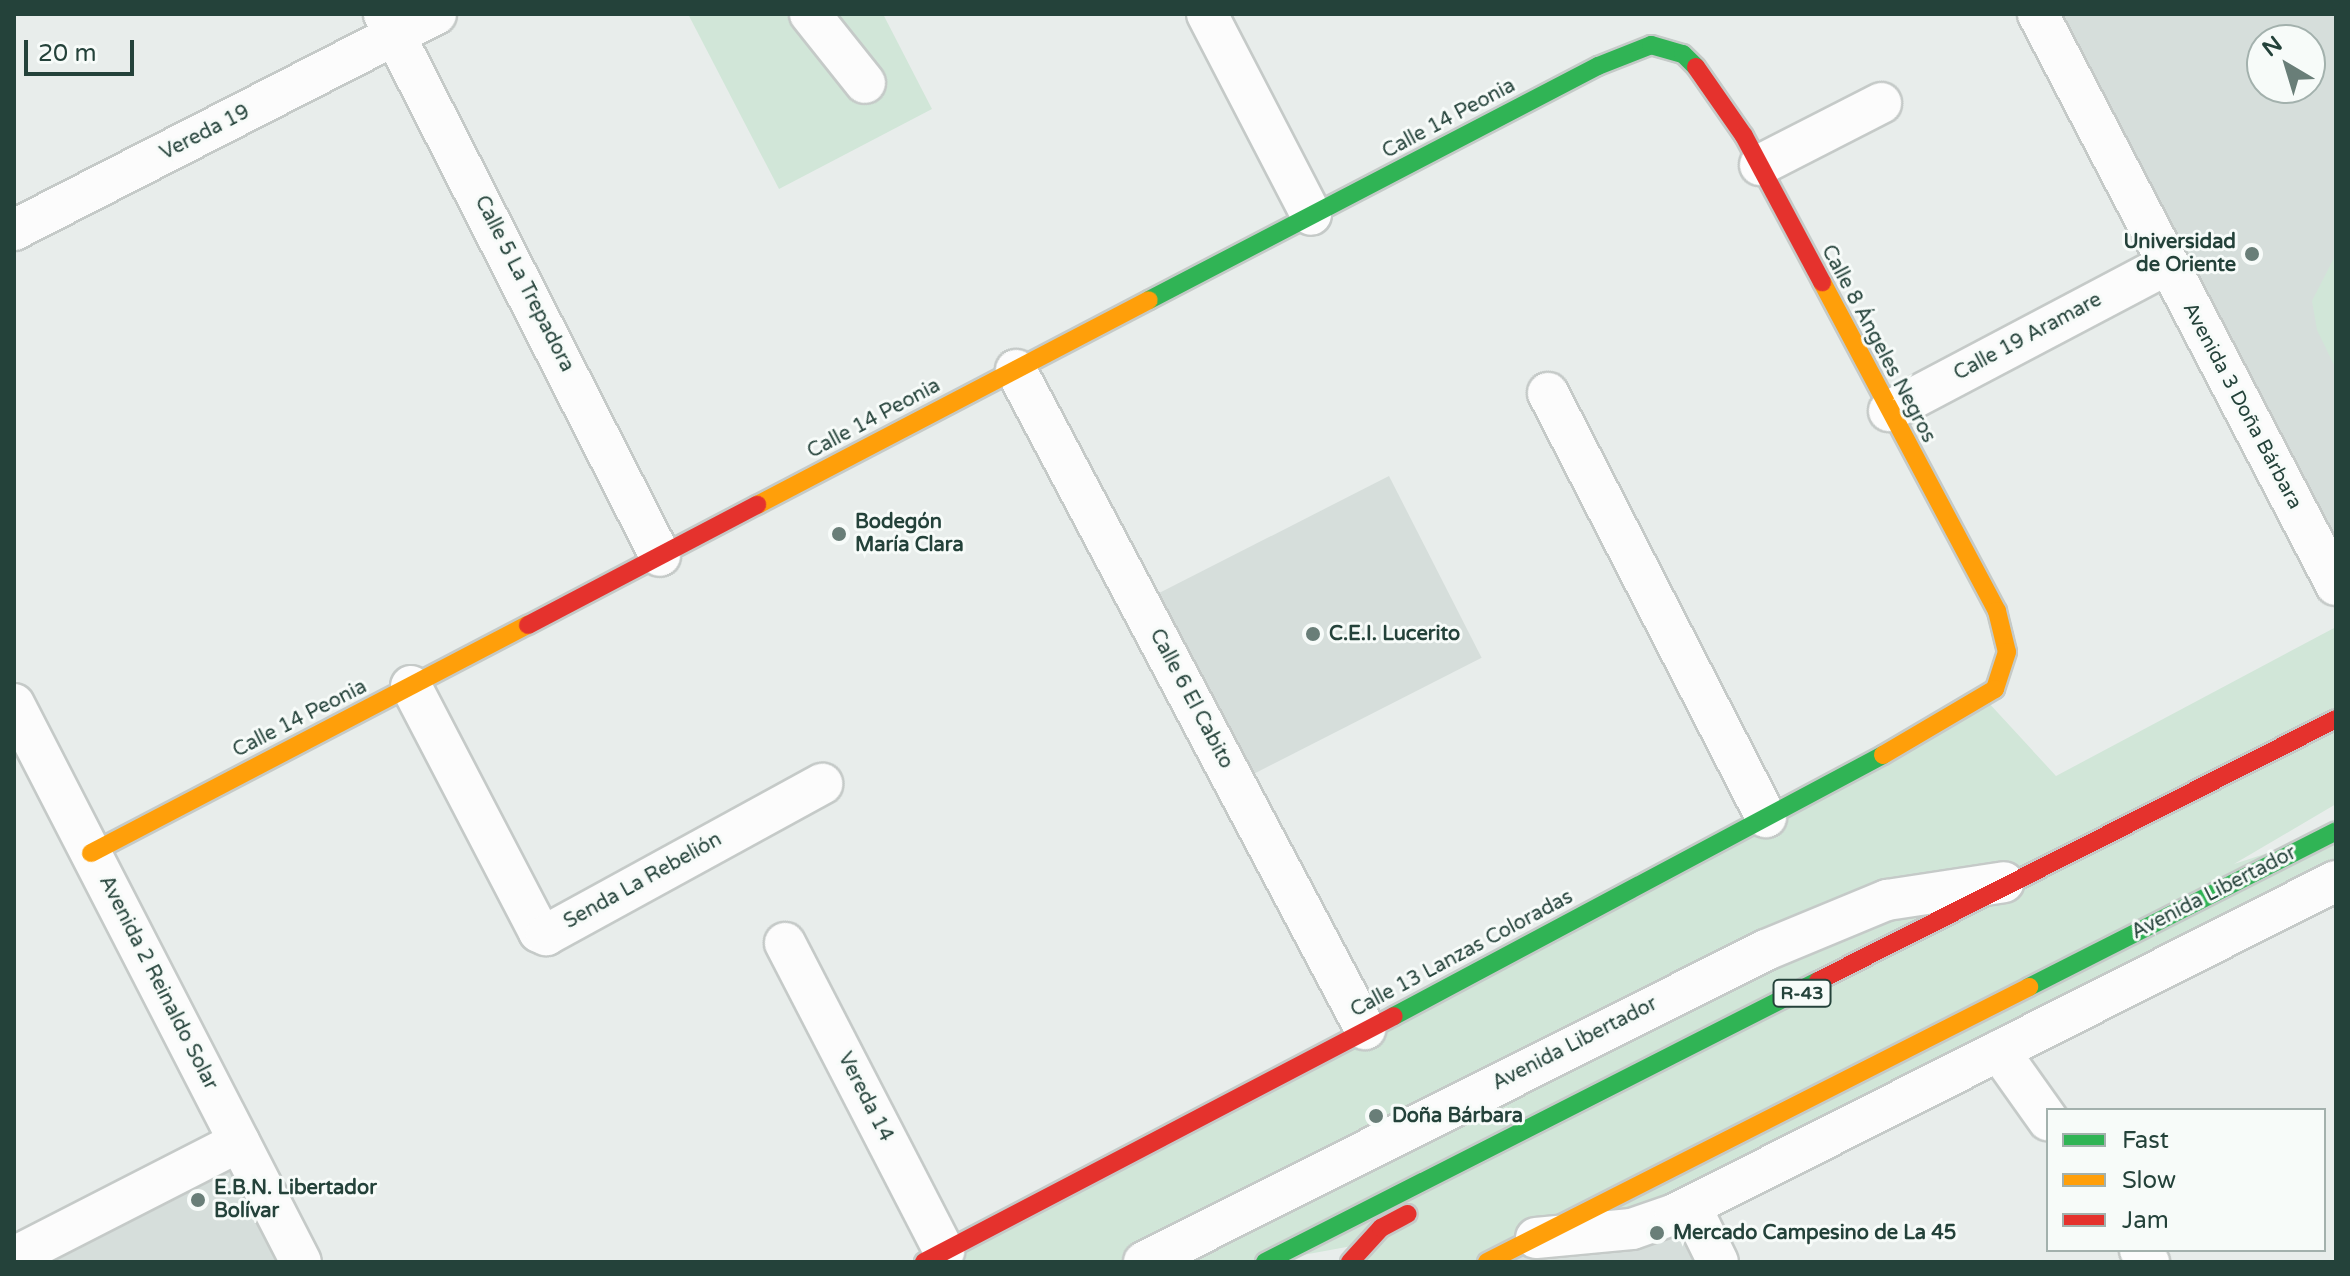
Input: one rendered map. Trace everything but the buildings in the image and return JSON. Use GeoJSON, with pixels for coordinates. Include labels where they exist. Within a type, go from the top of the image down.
{"type":"FeatureCollection","features":[{"type":"Feature","properties":{"kind":"street","name":"Vereda 19"},"geometry":{"type":"LineString","coordinates":[[14,230],[390,25],[436,14]]}},
{"type":"Feature","properties":{"kind":"street"},"geometry":{"type":"LineString","coordinates":[[810,14],[865,83]]}},
{"type":"Feature","properties":{"kind":"street"},"geometry":{"type":"LineString","coordinates":[[1207,14],[1311,215]]}},
{"type":"Feature","properties":{"kind":"street","name":"Avenida 3 Doña Bárbara"},"geometry":{"type":"LineString","coordinates":[[2038,14],[2336,585]]}},
{"type":"Feature","properties":{"kind":"street","name":"Calle 5 La Trepadora"},"geometry":{"type":"LineString","coordinates":[[390,25],[660,556]]}},
{"type":"Feature","properties":{"kind":"street","name":"Calle 14 Peonia"},"geometry":{"type":"LineString","coordinates":[[91,853],[1631,51],[1651,45],[1683,54]]}},
{"type":"Feature","properties":{"kind":"street","name":"Calle 8 Ángeles Negros"},"geometry":{"type":"LineString","coordinates":[[1683,54],[1721,97],[1760,165],[1997,611],[2006,635],[2004,667]]}},
{"type":"Feature","properties":{"kind":"street"},"geometry":{"type":"LineString","coordinates":[[1760,165],[1881,103]]}},
{"type":"Feature","properties":{"kind":"street","name":"Calle 19 Aramare"},"geometry":{"type":"LineString","coordinates":[[1889,411],[2168,264]]}},
{"type":"Feature","properties":{"kind":"street","name":"Calle 6 El Cabito"},"geometry":{"type":"LineString","coordinates":[[1016,370],[1365,1029]]}},
{"type":"Feature","properties":{"kind":"street"},"geometry":{"type":"LineString","coordinates":[[1548,393],[1766,817]]}},
{"type":"Feature","properties":{"kind":"street","name":"Calle 13 Lanzas Coloradas"},"geometry":{"type":"LineString","coordinates":[[934,1256],[1985,699],[2004,667]]}},
{"type":"Feature","properties":{"kind":"street","name":"Senda La Rebelión"},"geometry":{"type":"LineString","coordinates":[[411,686],[539,932],[546,935],[822,784]]}},
{"type":"Feature","properties":{"kind":"street","name":"Avenida 2 Reinaldo Solar"},"geometry":{"type":"LineString","coordinates":[[14,704],[301,1262]]}},
{"type":"Feature","properties":{"kind":"street","name":"Avenida Libertador"},"geometry":{"type":"LineString","coordinates":[[1265,1262],[2024,880],[2336,719]]}},
{"type":"Feature","properties":{"kind":"street","name":"Avenida Libertador"},"geometry":{"type":"LineString","coordinates":[[1487,1262],[2336,831]]}},
{"type":"Feature","properties":{"kind":"street"},"geometry":{"type":"LineString","coordinates":[[2187,907],[2256,849]]}},
{"type":"Feature","properties":{"kind":"street","name":"Avenida Libertador"},"geometry":{"type":"LineString","coordinates":[[1144,1262],[1766,950],[1887,900],[2024,880]]}},
{"type":"Feature","properties":{"kind":"street","name":"Avenida Libertador"},"geometry":{"type":"LineString","coordinates":[[1536,1238],[1632,1229],[1691,1207],[2336,881]]}},
{"type":"Feature","properties":{"kind":"street","name":"Vereda 14"},"geometry":{"type":"LineString","coordinates":[[785,943],[934,1256]]}},
{"type":"Feature","properties":{"kind":"street"},"geometry":{"type":"LineString","coordinates":[[1999,1051],[2046,1117]]}},
{"type":"Feature","properties":{"kind":"street"},"geometry":{"type":"LineString","coordinates":[[1350,1262],[1381,1228],[1475,1177],[1527,1131]]}},
{"type":"Feature","properties":{"kind":"street"},"geometry":{"type":"LineString","coordinates":[[14,1257],[239,1142]]}},
{"type":"Feature","properties":{"kind":"street"},"geometry":{"type":"LineString","coordinates":[[1691,1207],[1718,1262]]}},
{"type":"Feature","properties":{"kind":"shaded area","name":"Universidad de Oriente"},"geometry":{"type":"Polygon","coordinates":[[[2044,14],[2336,14],[2336,570],[2044,14]]]}},
{"type":"Feature","properties":{"kind":"shaded area","name":"C.E.I. Lucerito"},"geometry":{"type":"Polygon","coordinates":[[[1389,476],[1482,658],[1232,785],[1140,603],[1389,476]]]}},
{"type":"Feature","properties":{"kind":"shaded area","name":"E.B.N. Libertador Bolívar"},"geometry":{"type":"Polygon","coordinates":[[[239,1142],[301,1262],[14,1262],[239,1142]]]}},
{"type":"Feature","properties":{"kind":"shaded area","name":"Mercado Campesino de La 45"},"geometry":{"type":"Polygon","coordinates":[[[1675,1214],[1718,1262],[1487,1262],[1675,1214]]]}},
{"type":"Feature","properties":{"kind":"green space"},"geometry":{"type":"Polygon","coordinates":[[[688,14],[883,14],[932,109],[779,189],[688,14]]]}},
{"type":"Feature","properties":{"kind":"green space"},"geometry":{"type":"Polygon","coordinates":[[[2336,254],[2336,369],[2317,330],[2312,301],[2336,254]]]}},
{"type":"Feature","properties":{"kind":"green space"},"geometry":{"type":"Polygon","coordinates":[[[2336,627],[2336,804],[2234,864],[2336,831],[2336,881],[1769,1169],[1487,1262],[1350,1262],[1363,1244],[1265,1262],[1144,1262],[1922,890],[1139,1262],[928,1262],[1987,701],[2056,776],[2336,627]]]}},
{"type":"Feature","properties":{"kind":"traffic: fast"},"geometry":{"type":"LineString","coordinates":[[1149,300],[1598,66],[1651,45],[1683,54],[1696,67]]}},
{"type":"Feature","properties":{"kind":"traffic: fast"},"geometry":{"type":"LineString","coordinates":[[1394,1016],[1883,755]]}},
{"type":"Feature","properties":{"kind":"traffic: fast"},"geometry":{"type":"LineString","coordinates":[[2029,987],[2336,831]]}},
{"type":"Feature","properties":{"kind":"traffic: fast"},"geometry":{"type":"LineString","coordinates":[[1265,1262],[1818,981]]}},
{"type":"Feature","properties":{"kind":"traffic: slow"},"geometry":{"type":"LineString","coordinates":[[1822,282],[1997,611],[2007,652],[1995,689],[1883,755]]}},
{"type":"Feature","properties":{"kind":"traffic: slow"},"geometry":{"type":"LineString","coordinates":[[757,505],[1149,300]]}},
{"type":"Feature","properties":{"kind":"traffic: slow"},"geometry":{"type":"LineString","coordinates":[[91,853],[528,625]]}},
{"type":"Feature","properties":{"kind":"traffic: slow"},"geometry":{"type":"LineString","coordinates":[[1487,1262],[2029,987]]}},
{"type":"Feature","properties":{"kind":"traffic: jam"},"geometry":{"type":"LineString","coordinates":[[1696,67],[1744,136],[1822,282]]}},
{"type":"Feature","properties":{"kind":"traffic: jam"},"geometry":{"type":"LineString","coordinates":[[528,625],[757,505]]}},
{"type":"Feature","properties":{"kind":"traffic: jam"},"geometry":{"type":"LineString","coordinates":[[1818,981],[2336,719]]}},
{"type":"Feature","properties":{"kind":"traffic: jam"},"geometry":{"type":"LineString","coordinates":[[924,1262],[1394,1016]]}},
{"type":"Feature","properties":{"kind":"traffic: jam"},"geometry":{"type":"LineString","coordinates":[[1350,1262],[1381,1228],[1407,1214]]}},
{"type":"Feature","properties":{"kind":"place","name":"Universidad de Oriente"},"geometry":{"type":"Point","coordinates":[2252,254]}},
{"type":"Feature","properties":{"kind":"place","name":"Bodegón María Clara"},"geometry":{"type":"Point","coordinates":[839,534]}},
{"type":"Feature","properties":{"kind":"place","name":"C.E.I. Lucerito"},"geometry":{"type":"Point","coordinates":[1313,634]}},
{"type":"Feature","properties":{"kind":"place","name":"Doña Bárbara"},"geometry":{"type":"Point","coordinates":[1376,1116]}},
{"type":"Feature","properties":{"kind":"place","name":"E.B.N. Libertador Bolívar"},"geometry":{"type":"Point","coordinates":[198,1200]}},
{"type":"Feature","properties":{"kind":"place","name":"Mercado Campesino de La 45"},"geometry":{"type":"Point","coordinates":[1657,1233]}}]}
